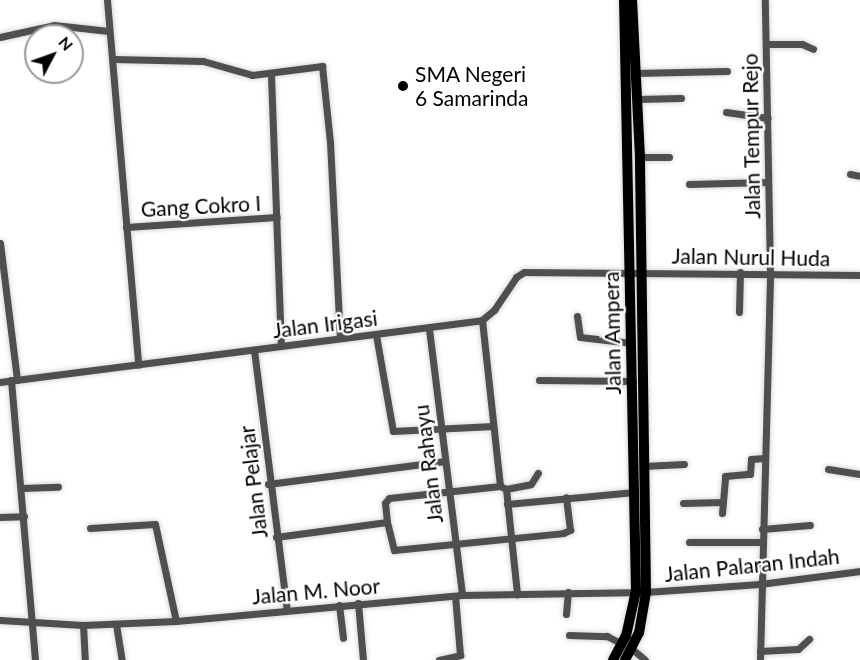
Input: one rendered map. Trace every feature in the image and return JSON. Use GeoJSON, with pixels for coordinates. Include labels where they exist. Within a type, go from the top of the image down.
{"type":"FeatureCollection","features":[{"type":"Feature","properties":{"kind":"main road","name":"Jalan Ampera"},"geometry":{"type":"LineString","coordinates":[[613,660],[639,633],[644,466],[624,0]]}},
{"type":"Feature","properties":{"kind":"main road","name":"Jalan Ampera"},"geometry":{"type":"LineString","coordinates":[[632,0],[640,157],[637,272],[632,343],[634,492],[641,591]]}},
{"type":"Feature","properties":{"kind":"main road","name":"Jalan Ampera"},"geometry":{"type":"LineString","coordinates":[[625,660],[627,647]]}},
{"type":"Feature","properties":{"kind":"street"},"geometry":{"type":"LineString","coordinates":[[107,0],[138,365]]}},
{"type":"Feature","properties":{"kind":"street","name":"Jalan Tempur Rejo"},"geometry":{"type":"LineString","coordinates":[[760,660],[761,542],[770,272],[765,0]]}},
{"type":"Feature","properties":{"kind":"street"},"geometry":{"type":"LineString","coordinates":[[0,37],[54,25],[109,31]]}},
{"type":"Feature","properties":{"kind":"street"},"geometry":{"type":"LineString","coordinates":[[766,44],[807,45],[813,49]]}},
{"type":"Feature","properties":{"kind":"street"},"geometry":{"type":"LineString","coordinates":[[112,60],[203,61],[242,74],[271,75],[318,65],[324,72],[340,338]]}},
{"type":"Feature","properties":{"kind":"street"},"geometry":{"type":"LineString","coordinates":[[635,73],[727,71]]}},
{"type":"Feature","properties":{"kind":"street"},"geometry":{"type":"LineString","coordinates":[[271,75],[281,343]]}},
{"type":"Feature","properties":{"kind":"street"},"geometry":{"type":"LineString","coordinates":[[637,99],[681,98]]}},
{"type":"Feature","properties":{"kind":"street"},"geometry":{"type":"LineString","coordinates":[[726,112],[768,118]]}},
{"type":"Feature","properties":{"kind":"street"},"geometry":{"type":"LineString","coordinates":[[640,157],[669,158]]}},
{"type":"Feature","properties":{"kind":"street"},"geometry":{"type":"LineString","coordinates":[[850,174],[860,176]]}},
{"type":"Feature","properties":{"kind":"street"},"geometry":{"type":"LineString","coordinates":[[689,184],[768,182]]}},
{"type":"Feature","properties":{"kind":"street","name":"Gang Cokro I"},"geometry":{"type":"LineString","coordinates":[[126,226],[278,218]]}},
{"type":"Feature","properties":{"kind":"street"},"geometry":{"type":"LineString","coordinates":[[0,243],[14,380],[35,660]]}},
{"type":"Feature","properties":{"kind":"street"},"geometry":{"type":"LineString","coordinates":[[517,594],[507,504],[493,426],[482,320],[519,274],[637,272]]}},
{"type":"Feature","properties":{"kind":"street","name":"Jalan Nurul Huda"},"geometry":{"type":"LineString","coordinates":[[637,272],[860,275]]}},
{"type":"Feature","properties":{"kind":"street"},"geometry":{"type":"LineString","coordinates":[[739,312],[740,272]]}},
{"type":"Feature","properties":{"kind":"street"},"geometry":{"type":"LineString","coordinates":[[577,316],[580,337],[632,343]]}},
{"type":"Feature","properties":{"kind":"street","name":"Jalan Irigasi"},"geometry":{"type":"LineString","coordinates":[[0,382],[254,350],[281,343],[429,329],[482,320]]}},
{"type":"Feature","properties":{"kind":"street","name":"Jalan Rahayu"},"geometry":{"type":"LineString","coordinates":[[429,329],[459,596],[460,655],[441,660]]}},
{"type":"Feature","properties":{"kind":"street"},"geometry":{"type":"LineString","coordinates":[[376,334],[393,431],[493,426]]}},
{"type":"Feature","properties":{"kind":"street","name":"Jalan Pelajar"},"geometry":{"type":"LineString","coordinates":[[254,350],[268,484],[287,610]]}},
{"type":"Feature","properties":{"kind":"street"},"geometry":{"type":"LineString","coordinates":[[539,380],[633,381]]}},
{"type":"Feature","properties":{"kind":"street"},"geometry":{"type":"LineString","coordinates":[[750,474],[750,459],[764,458]]}},
{"type":"Feature","properties":{"kind":"street"},"geometry":{"type":"LineString","coordinates":[[268,484],[444,460]]}},
{"type":"Feature","properties":{"kind":"street"},"geometry":{"type":"LineString","coordinates":[[644,466],[684,464]]}},
{"type":"Feature","properties":{"kind":"street"},"geometry":{"type":"LineString","coordinates":[[828,469],[860,474]]}},
{"type":"Feature","properties":{"kind":"street"},"geometry":{"type":"LineString","coordinates":[[538,473],[531,484],[389,498],[386,503],[387,522],[393,549],[568,531],[566,497]]}},
{"type":"Feature","properties":{"kind":"street"},"geometry":{"type":"LineString","coordinates":[[722,513],[725,476],[763,474]]}},
{"type":"Feature","properties":{"kind":"street"},"geometry":{"type":"LineString","coordinates":[[22,488],[58,487]]}},
{"type":"Feature","properties":{"kind":"street"},"geometry":{"type":"LineString","coordinates":[[507,504],[634,492]]}},
{"type":"Feature","properties":{"kind":"street"},"geometry":{"type":"LineString","coordinates":[[683,504],[723,502]]}},
{"type":"Feature","properties":{"kind":"street"},"geometry":{"type":"LineString","coordinates":[[0,517],[24,516]]}},
{"type":"Feature","properties":{"kind":"street"},"geometry":{"type":"LineString","coordinates":[[276,537],[387,522]]}},
{"type":"Feature","properties":{"kind":"street"},"geometry":{"type":"LineString","coordinates":[[90,528],[155,524],[176,621]]}},
{"type":"Feature","properties":{"kind":"street"},"geometry":{"type":"LineString","coordinates":[[762,529],[810,525]]}},
{"type":"Feature","properties":{"kind":"street"},"geometry":{"type":"LineString","coordinates":[[689,542],[761,542]]}},
{"type":"Feature","properties":{"kind":"street","name":"Jalan Palaran Indah"},"geometry":{"type":"LineString","coordinates":[[641,591],[760,584],[860,571]]}},
{"type":"Feature","properties":{"kind":"street","name":"Jalan M. Noor"},"geometry":{"type":"LineString","coordinates":[[0,620],[83,625],[116,624],[176,621],[358,603],[459,596],[641,591]]}},
{"type":"Feature","properties":{"kind":"street"},"geometry":{"type":"LineString","coordinates":[[566,614],[568,592]]}},
{"type":"Feature","properties":{"kind":"street"},"geometry":{"type":"LineString","coordinates":[[358,603],[363,660]]}},
{"type":"Feature","properties":{"kind":"street"},"geometry":{"type":"LineString","coordinates":[[339,605],[343,638]]}},
{"type":"Feature","properties":{"kind":"street"},"geometry":{"type":"LineString","coordinates":[[116,624],[122,660]]}},
{"type":"Feature","properties":{"kind":"street"},"geometry":{"type":"LineString","coordinates":[[83,625],[85,660]]}},
{"type":"Feature","properties":{"kind":"street"},"geometry":{"type":"LineString","coordinates":[[569,635],[607,636],[645,660]]}},
{"type":"Feature","properties":{"kind":"street"},"geometry":{"type":"LineString","coordinates":[[760,651],[798,650],[809,639]]}},
{"type":"Feature","properties":{"kind":"place","name":"SMA Negeri 6 Samarinda"},"geometry":{"type":"Point","coordinates":[403,86]}}]}
